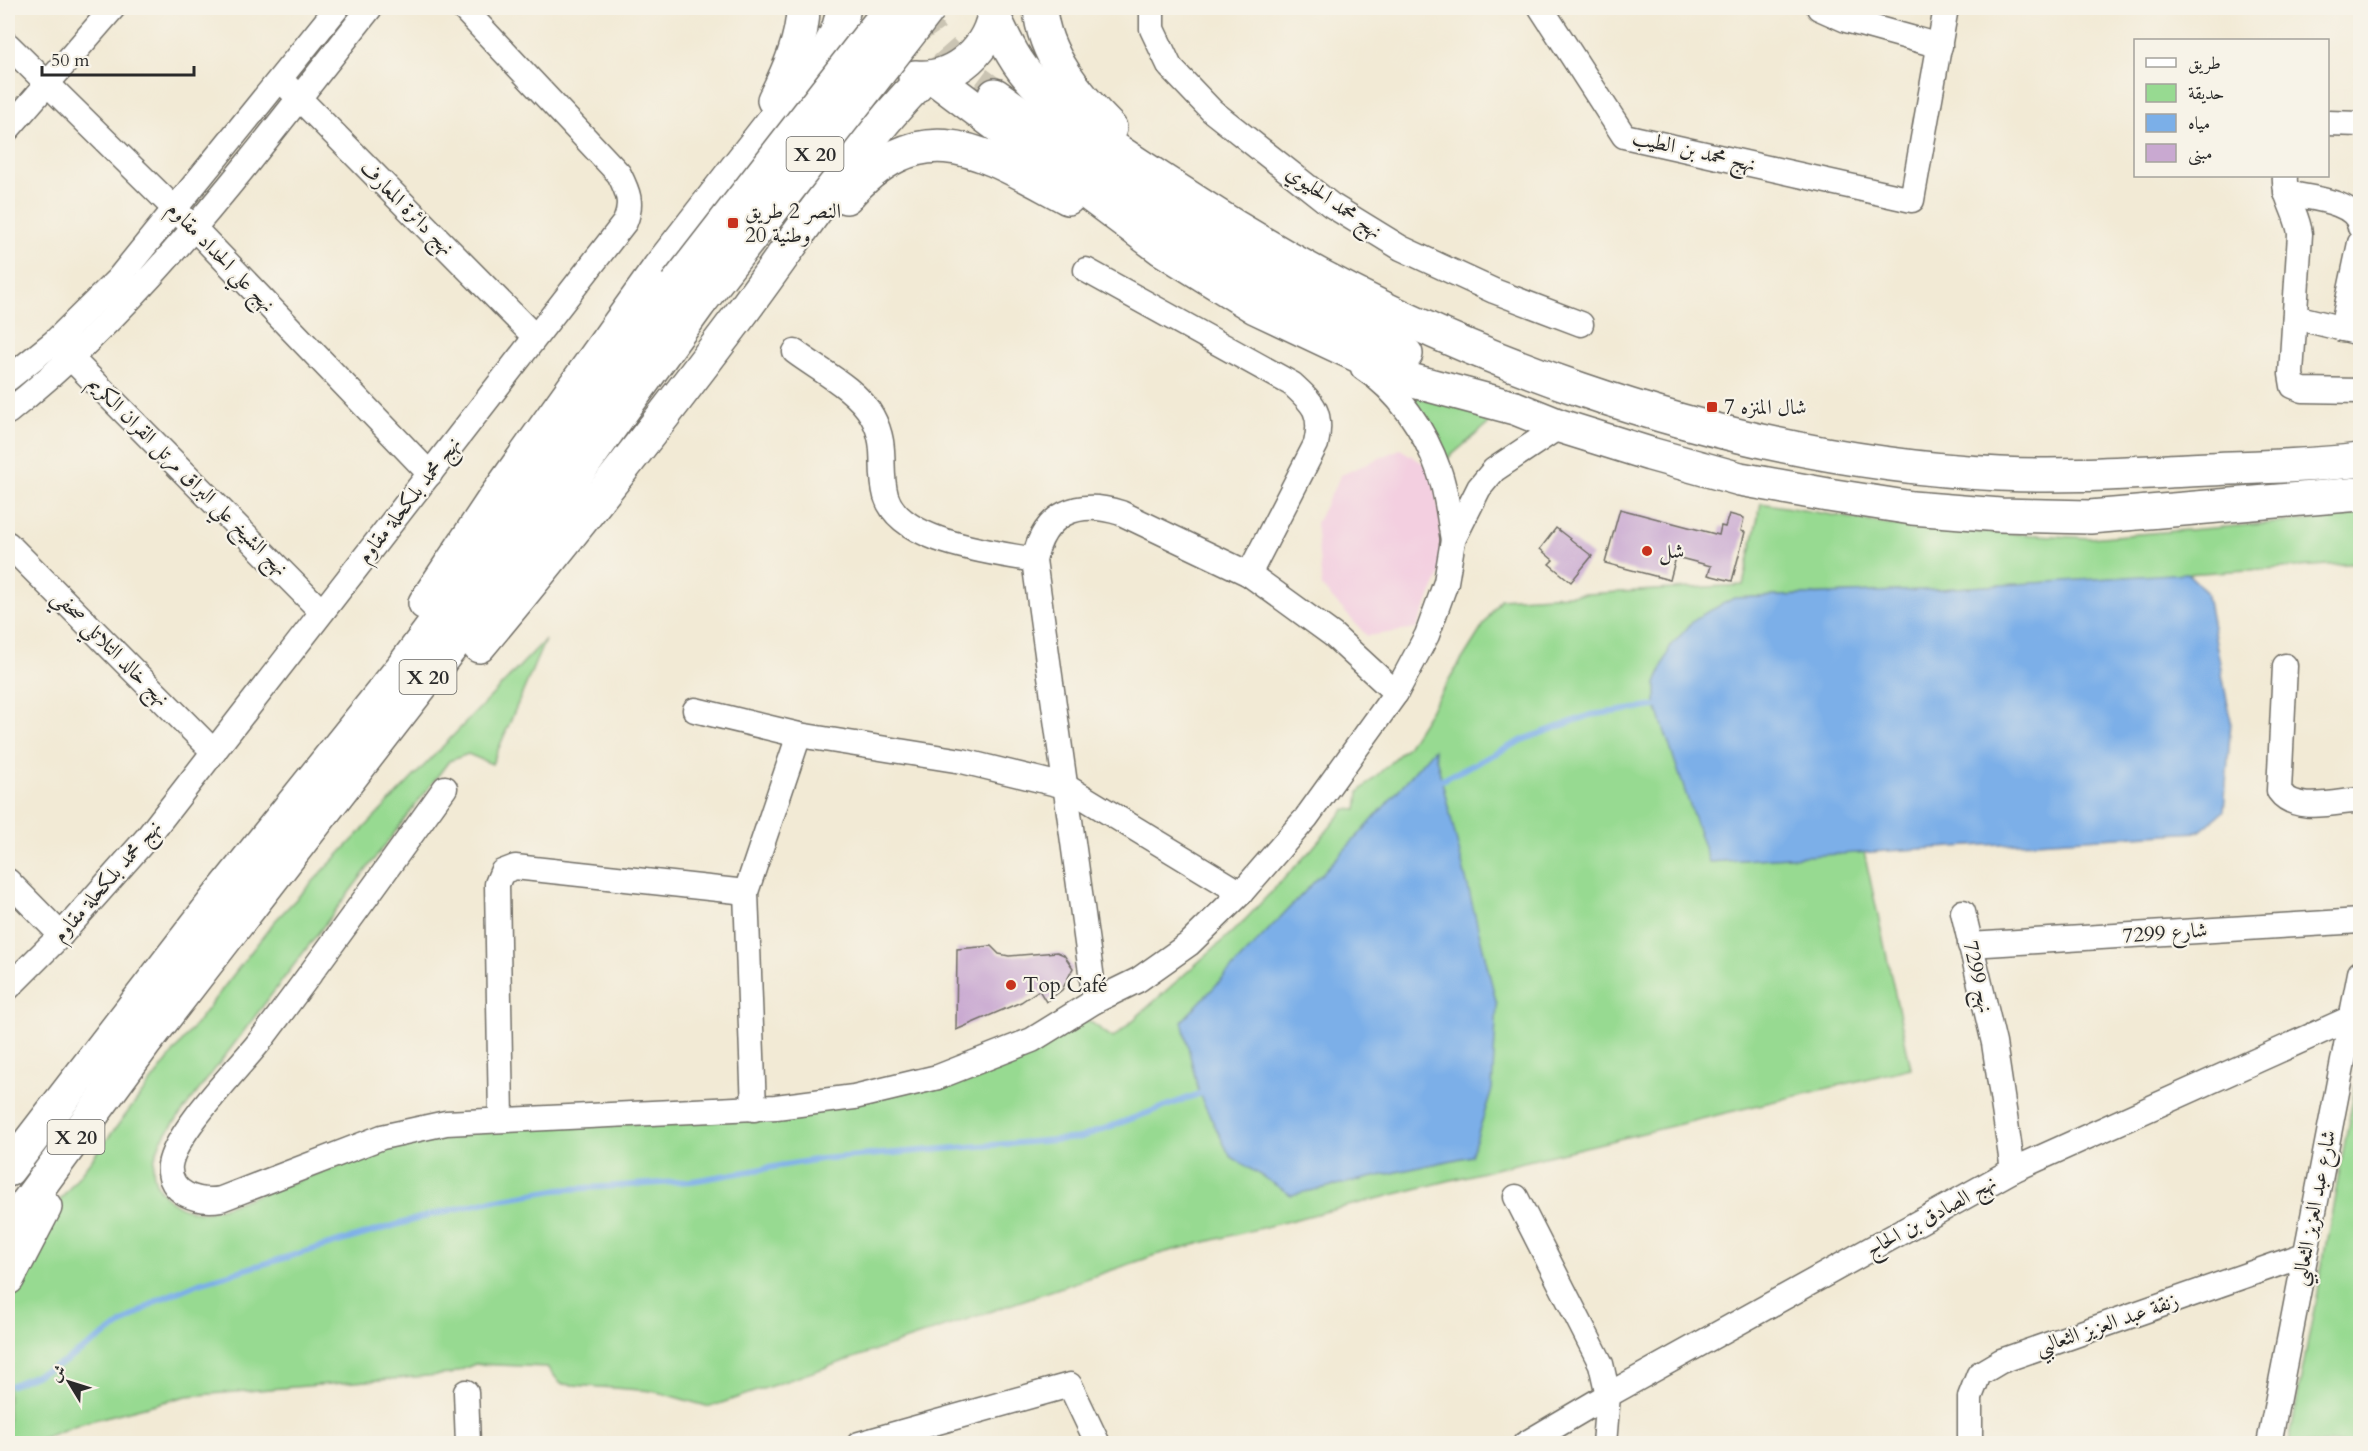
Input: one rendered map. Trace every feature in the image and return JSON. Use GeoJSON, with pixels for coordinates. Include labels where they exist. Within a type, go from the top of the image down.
{"type":"FeatureCollection","features":[{"type":"Feature","properties":{"kind":"highway"},"geometry":{"type":"LineString","coordinates":[[746,153],[776,96],[793,56],[803,19],[802,8]]}},
{"type":"Feature","properties":{"kind":"highway"},"geometry":{"type":"LineString","coordinates":[[227,910],[494,499],[659,268],[746,153],[827,52],[838,30],[844,8]]}},
{"type":"Feature","properties":{"kind":"highway"},"geometry":{"type":"LineString","coordinates":[[844,8],[849,28],[860,49],[878,65],[900,75],[929,77],[955,69],[973,56],[987,38],[995,12]]}},
{"type":"Feature","properties":{"kind":"highway","name":"X 20"},"geometry":{"type":"LineString","coordinates":[[8,1183],[131,1035],[227,910],[472,620],[689,293],[891,8]]}},
{"type":"Feature","properties":{"kind":"highway","name":"X 20"},"geometry":{"type":"LineString","coordinates":[[689,293],[929,8]]}},
{"type":"Feature","properties":{"kind":"highway"},"geometry":{"type":"LineString","coordinates":[[1040,8],[1041,24],[1048,46],[1068,77],[1108,126],[1198,203]]}},
{"type":"Feature","properties":{"kind":"highway"},"geometry":{"type":"LineString","coordinates":[[995,12],[1011,53],[1032,81],[1095,136],[1255,241],[1340,286],[1474,350],[1576,388],[1661,414],[1756,438],[1834,455],[1918,467],[2001,474],[2087,474],[2351,460]]}},
{"type":"Feature","properties":{"kind":"highway"},"geometry":{"type":"LineString","coordinates":[[227,910],[441,692],[560,549],[739,317],[892,109],[929,77]]}},
{"type":"Feature","properties":{"kind":"highway"},"geometry":{"type":"LineString","coordinates":[[929,77],[1162,249]]}},
{"type":"Feature","properties":{"kind":"highway"},"geometry":{"type":"LineString","coordinates":[[995,95],[1223,256],[1318,310],[1515,408],[1560,426],[1740,479],[1912,508],[2000,515],[2090,517],[2345,495],[2361,509]]}},
{"type":"Feature","properties":{"kind":"highway"},"geometry":{"type":"LineString","coordinates":[[739,317],[856,185],[881,165],[907,150],[930,145],[955,147],[1003,164],[1162,249],[1255,307],[1410,380],[1515,408]]}},
{"type":"Feature","properties":{"kind":"highway","name":"X 20"},"geometry":{"type":"LineString","coordinates":[[8,1170],[131,1035]]}},
{"type":"Feature","properties":{"kind":"highway","name":"X 20"},"geometry":{"type":"LineString","coordinates":[[12,1253],[131,1035]]}},
{"type":"Feature","properties":{"kind":"street"},"geometry":{"type":"LineString","coordinates":[[8,129],[113,8]]}},
{"type":"Feature","properties":{"kind":"street"},"geometry":{"type":"LineString","coordinates":[[8,379],[54,342],[118,279],[338,8]]}},
{"type":"Feature","properties":{"kind":"street"},"geometry":{"type":"LineString","coordinates":[[8,412],[72,358],[143,284],[193,227],[370,8]]}},
{"type":"Feature","properties":{"kind":"street","name":"نهج محمد بلكحلة مقاوم"},"geometry":{"type":"LineString","coordinates":[[8,988],[61,935],[146,839],[321,611],[430,474],[534,336],[625,222],[630,208],[628,192],[619,174],[463,8]]}},
{"type":"Feature","properties":{"kind":"street","name":"نهج محمد الحليوي"},"geometry":{"type":"LineString","coordinates":[[1152,8],[1152,29],[1170,67],[1212,111],[1331,205],[1401,248],[1494,291],[1581,324]]}},
{"type":"Feature","properties":{"kind":"street","name":"نهج محمد بن الطيب"},"geometry":{"type":"LineString","coordinates":[[1541,8],[1624,136],[1912,200],[1940,46]]}},
{"type":"Feature","properties":{"kind":"street"},"geometry":{"type":"LineString","coordinates":[[1820,8],[1846,20],[1940,46],[1946,8]]}},
{"type":"Feature","properties":{"kind":"street","name":"نهج علي الحداد مقاوم"},"geometry":{"type":"LineString","coordinates":[[8,45],[193,227],[430,474]]}},
{"type":"Feature","properties":{"kind":"street","name":"نهج دائرة المعارف"},"geometry":{"type":"LineString","coordinates":[[281,79],[534,336]]}},
{"type":"Feature","properties":{"kind":"street"},"geometry":{"type":"LineString","coordinates":[[2329,123],[2361,124]]}},
{"type":"Feature","properties":{"kind":"street"},"geometry":{"type":"LineString","coordinates":[[2285,184],[2352,211],[2360,221],[2361,227]]}},
{"type":"Feature","properties":{"kind":"street"},"geometry":{"type":"LineString","coordinates":[[2285,184],[2299,223],[2300,234],[2291,375],[2293,386],[2303,390],[2361,391]]}},
{"type":"Feature","properties":{"kind":"street"},"geometry":{"type":"LineString","coordinates":[[2295,317],[2351,331],[2361,243]]}},
{"type":"Feature","properties":{"kind":"street"},"geometry":{"type":"LineString","coordinates":[[1086,270],[1292,384],[1316,410],[1320,426],[1316,444],[1249,574]]}},
{"type":"Feature","properties":{"kind":"street"},"geometry":{"type":"LineString","coordinates":[[1305,330],[1370,372],[1396,394],[1422,434],[1440,472],[1454,540]]}},
{"type":"Feature","properties":{"kind":"street","name":"نهج الشيخ علي البراق مرتل القران الكريم"},"geometry":{"type":"LineString","coordinates":[[54,342],[321,611]]}},
{"type":"Feature","properties":{"kind":"street"},"geometry":{"type":"LineString","coordinates":[[795,352],[853,395],[870,414],[882,438],[885,494],[892,509],[902,520],[951,544],[1034,560]]}},
{"type":"Feature","properties":{"kind":"street"},"geometry":{"type":"LineString","coordinates":[[445,788],[308,977],[186,1132],[170,1165],[171,1177],[180,1191],[192,1198],[207,1202],[238,1194],[382,1137],[446,1123],[754,1109],[854,1097],[938,1077],[1032,1040],[1095,1001],[1138,980],[1189,944],[1241,893],[1306,818],[1396,693],[1427,635],[1446,582],[1454,540],[1479,488],[1494,471],[1560,426]]}},
{"type":"Feature","properties":{"kind":"street"},"geometry":{"type":"LineString","coordinates":[[1095,1001],[1034,560],[1038,540],[1047,526],[1060,516],[1080,508],[1100,507],[1121,513],[1249,574],[1333,634],[1396,693]]}},
{"type":"Feature","properties":{"kind":"street"},"geometry":{"type":"LineString","coordinates":[[8,525],[34,571]]}},
{"type":"Feature","properties":{"kind":"street","name":"نهج خالد التلاتلي صحفي"},"geometry":{"type":"LineString","coordinates":[[8,544],[214,752]]}},
{"type":"Feature","properties":{"kind":"street"},"geometry":{"type":"LineString","coordinates":[[8,553],[34,571]]}},
{"type":"Feature","properties":{"kind":"street"},"geometry":{"type":"LineString","coordinates":[[2285,666],[2279,791],[2284,798],[2305,804],[2361,800]]}},
{"type":"Feature","properties":{"kind":"street"},"geometry":{"type":"LineString","coordinates":[[695,710],[799,735],[962,761],[1065,786],[1241,893]]}},
{"type":"Feature","properties":{"kind":"street"},"geometry":{"type":"LineString","coordinates":[[754,1109],[746,892],[799,735]]}},
{"type":"Feature","properties":{"kind":"street"},"geometry":{"type":"LineString","coordinates":[[501,1119],[498,1068],[497,884],[502,872],[515,867],[746,892]]}},
{"type":"Feature","properties":{"kind":"street"},"geometry":{"type":"LineString","coordinates":[[8,881],[61,935]]}},
{"type":"Feature","properties":{"kind":"street","name":"نهج 7299"},"geometry":{"type":"LineString","coordinates":[[1963,912],[1994,1043],[2013,1170]]}},
{"type":"Feature","properties":{"kind":"street","name":"شارع 7299"},"geometry":{"type":"LineString","coordinates":[[1970,945],[2361,921]]}},
{"type":"Feature","properties":{"kind":"street","name":"شارع عبد العزيز الثعالبي"},"geometry":{"type":"LineString","coordinates":[[2269,1443],[2304,1255],[2356,1016],[2361,973]]}},
{"type":"Feature","properties":{"kind":"street","name":"نهج الصادق بن الحاج"},"geometry":{"type":"LineString","coordinates":[[1525,1443],[2013,1170],[2356,1016]]}},
{"type":"Feature","properties":{"kind":"street"},"geometry":{"type":"LineString","coordinates":[[1516,1197],[1594,1345],[1601,1364],[1608,1395],[1604,1443]]}},
{"type":"Feature","properties":{"kind":"street","name":"زنقة عبد العزيز الثعالبي"},"geometry":{"type":"LineString","coordinates":[[1970,1443],[1970,1397],[1979,1374],[2001,1361],[2304,1255]]}},
{"type":"Feature","properties":{"kind":"street"},"geometry":{"type":"LineString","coordinates":[[859,1443],[1070,1385],[1098,1443]]}},
{"type":"Feature","properties":{"kind":"street"},"geometry":{"type":"LineString","coordinates":[[466,1392],[468,1443]]}},
{"type":"Feature","properties":{"kind":"shaded area"},"geometry":{"type":"Polygon","coordinates":[[[1400,449],[1431,468],[1441,519],[1441,572],[1416,629],[1367,636],[1322,587],[1316,523],[1341,475],[1400,449]]]}},
{"type":"Feature","properties":{"kind":"green space"},"geometry":{"type":"Polygon","coordinates":[[[1405,389],[1494,419],[1447,459],[1405,389]]]}},
{"type":"Feature","properties":{"kind":"green space"},"geometry":{"type":"Polygon","coordinates":[[[1761,503],[1910,528],[2089,538],[2323,519],[2360,513],[2360,563],[1925,590],[1734,598],[1709,862],[1864,851],[1911,1068],[1162,1253],[710,1407],[653,1391],[561,1384],[547,1367],[475,1364],[451,1374],[187,1396],[82,1423],[30,1443],[8,1443],[8,1268],[274,922],[545,640],[492,764],[468,754],[449,761],[161,1140],[153,1172],[159,1189],[172,1202],[199,1212],[213,1210],[443,1128],[733,1120],[1020,1052],[1088,1020],[1113,1038],[1241,924],[1311,850],[1345,809],[1357,810],[1359,792],[1407,747],[1500,599],[1743,585],[1761,503]]]}},
{"type":"Feature","properties":{"kind":"green space"},"geometry":{"type":"Polygon","coordinates":[[[2360,1061],[2360,1443],[2289,1443],[2360,1061]]]}},
{"type":"Feature","properties":{"kind":"water"},"geometry":{"type":"Polygon","coordinates":[[[2187,573],[2206,591],[2231,721],[2224,811],[2199,832],[1709,862],[1656,706],[1656,684],[1670,647],[1696,618],[1734,598],[1925,590],[2187,573]]]}},
{"type":"Feature","properties":{"kind":"water"},"geometry":{"type":"Polygon","coordinates":[[[1434,749],[1497,1005],[1492,1089],[1471,1156],[1291,1195],[1230,1156],[1199,1094],[1182,1021],[1368,825],[1434,749]]]}},
{"type":"Feature","properties":{"kind":"building"},"geometry":{"type":"Polygon","coordinates":[[[1620,509],[1719,535],[1721,526],[1725,527],[1729,514],[1744,518],[1741,531],[1745,532],[1732,581],[1708,575],[1711,566],[1676,557],[1670,580],[1605,563],[1620,509]]]}},
{"type":"Feature","properties":{"kind":"building"},"geometry":{"type":"Polygon","coordinates":[[[1556,528],[1592,556],[1571,582],[1549,564],[1553,560],[1540,549],[1556,528]]]}},
{"type":"Feature","properties":{"kind":"building","name":"Top Café"},"geometry":{"type":"Polygon","coordinates":[[[991,946],[999,954],[1009,956],[1057,952],[1064,955],[1073,968],[1062,990],[1046,1002],[1039,990],[1021,1002],[956,1030],[957,949],[991,946]]]}},
{"type":"Feature","properties":{"kind":"waterway"},"geometry":{"type":"LineString","coordinates":[[1442,780],[1525,739],[1590,715],[1656,706]]}},
{"type":"Feature","properties":{"kind":"waterway"},"geometry":{"type":"LineString","coordinates":[[12,1385],[61,1364],[158,1300],[199,1283],[430,1215],[490,1201],[555,1190],[692,1181],[820,1159],[1079,1138],[1199,1094]]}},
{"type":"Feature","properties":{"kind":"tunnel"},"geometry":{"type":"LineString","coordinates":[[916,8],[930,36],[948,58],[995,95]]}},
{"type":"Feature","properties":{"kind":"place","name":"النصر 2 طريق وطنية 20"},"geometry":{"type":"Point","coordinates":[733,223]}},
{"type":"Feature","properties":{"kind":"place","name":"شال المنزه 7"},"geometry":{"type":"Point","coordinates":[1712,407]}},
{"type":"Feature","properties":{"kind":"place","name":"شل"},"geometry":{"type":"Point","coordinates":[1647,551]}},
{"type":"Feature","properties":{"kind":"place","name":"Top Café"},"geometry":{"type":"Point","coordinates":[1011,985]}}]}
